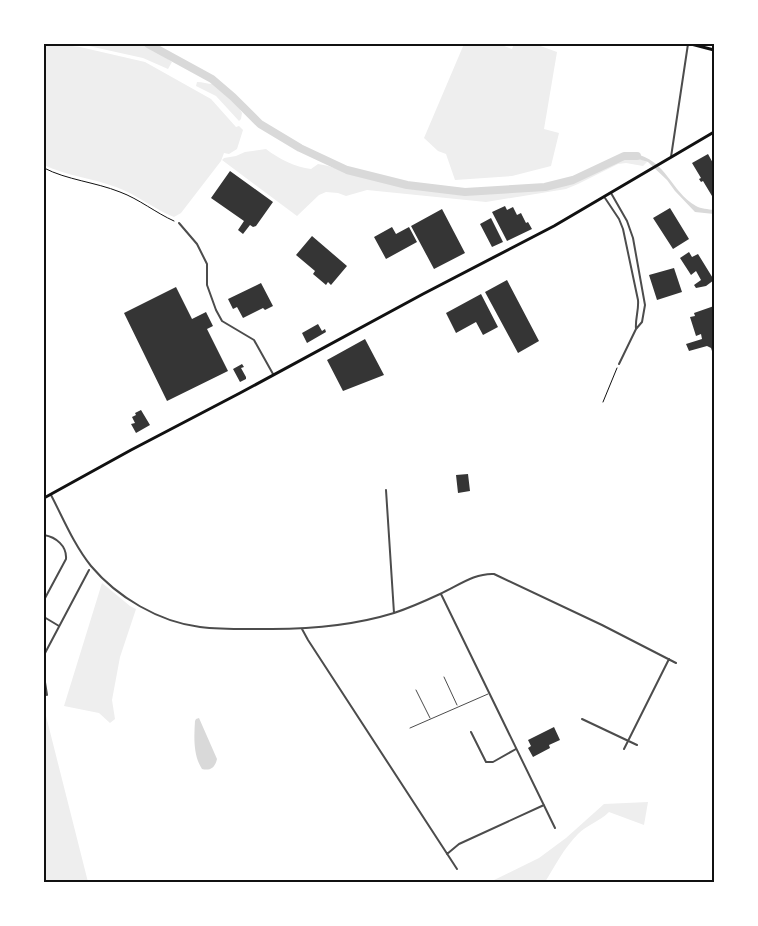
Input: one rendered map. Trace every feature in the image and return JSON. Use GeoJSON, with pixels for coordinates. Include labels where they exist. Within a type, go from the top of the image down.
{"type":"FeatureCollection","features":[{"type":"Feature","properties":{"kind":"main road"},"geometry":{"type":"LineString","coordinates":[[689,44],[714,50]]}},
{"type":"Feature","properties":{"kind":"main road"},"geometry":{"type":"LineString","coordinates":[[44,498],[554,226],[714,132]]}},
{"type":"Feature","properties":{"kind":"street"},"geometry":{"type":"LineString","coordinates":[[671,157],[689,44]]}},
{"type":"Feature","properties":{"kind":"street"},"geometry":{"type":"LineString","coordinates":[[611,193],[627,221],[633,238],[645,299],[642,322],[636,329],[619,364]]}},
{"type":"Feature","properties":{"kind":"street"},"geometry":{"type":"LineString","coordinates":[[604,197],[619,219],[627,242],[638,300],[636,329]]}},
{"type":"Feature","properties":{"kind":"street"},"geometry":{"type":"LineString","coordinates":[[179,223],[197,244],[207,264],[207,285],[222,321],[254,340],[273,375]]}},
{"type":"Feature","properties":{"kind":"street"},"geometry":{"type":"LineString","coordinates":[[386,490],[394,613]]}},
{"type":"Feature","properties":{"kind":"street"},"geometry":{"type":"LineString","coordinates":[[51,495],[91,566],[115,588],[136,604],[164,617],[198,627],[302,629],[364,620],[394,613],[441,594],[476,576],[494,574],[676,663]]}},
{"type":"Feature","properties":{"kind":"street"},"geometry":{"type":"LineString","coordinates":[[44,535],[64,546],[67,554],[44,600]]}},
{"type":"Feature","properties":{"kind":"street"},"geometry":{"type":"LineString","coordinates":[[44,655],[89,570]]}},
{"type":"Feature","properties":{"kind":"street"},"geometry":{"type":"LineString","coordinates":[[441,594],[555,828]]}},
{"type":"Feature","properties":{"kind":"street"},"geometry":{"type":"LineString","coordinates":[[44,617],[59,626]]}},
{"type":"Feature","properties":{"kind":"street"},"geometry":{"type":"LineString","coordinates":[[302,629],[457,869]]}},
{"type":"Feature","properties":{"kind":"street"},"geometry":{"type":"LineString","coordinates":[[624,749],[669,659]]}},
{"type":"Feature","properties":{"kind":"street"},"geometry":{"type":"LineString","coordinates":[[44,676],[47,695]]}},
{"type":"Feature","properties":{"kind":"street"},"geometry":{"type":"LineString","coordinates":[[582,719],[637,745]]}},
{"type":"Feature","properties":{"kind":"street"},"geometry":{"type":"LineString","coordinates":[[471,732],[485,760],[489,763],[516,749]]}},
{"type":"Feature","properties":{"kind":"street"},"geometry":{"type":"LineString","coordinates":[[447,854],[459,844],[544,805]]}},
{"type":"Feature","properties":{"kind":"lane"},"geometry":{"type":"LineString","coordinates":[[444,677],[458,706]]}},
{"type":"Feature","properties":{"kind":"lane"},"geometry":{"type":"LineString","coordinates":[[416,690],[430,719]]}},
{"type":"Feature","properties":{"kind":"lane"},"geometry":{"type":"LineString","coordinates":[[410,728],[489,693]]}},
{"type":"Feature","properties":{"kind":"path"},"geometry":{"type":"LineString","coordinates":[[44,168],[54,173],[122,192],[179,223]]}},
{"type":"Feature","properties":{"kind":"path"},"geometry":{"type":"LineString","coordinates":[[603,402],[619,364]]}},
{"type":"Feature","properties":{"kind":"shaded area"},"geometry":{"type":"Polygon","coordinates":[[[44,44],[80,47],[145,62],[211,99],[236,127],[239,126],[243,130],[237,149],[229,154],[224,153],[221,161],[181,213],[174,217],[116,187],[44,165],[44,44]]]}},
{"type":"Feature","properties":{"kind":"shaded area"},"geometry":{"type":"Polygon","coordinates":[[[80,44],[146,44],[172,62],[168,69],[143,58],[80,44]]]}},
{"type":"Feature","properties":{"kind":"shaded area"},"geometry":{"type":"Polygon","coordinates":[[[464,44],[499,44],[512,49],[514,44],[535,44],[557,52],[544,129],[559,133],[551,166],[512,176],[455,180],[446,154],[438,151],[424,138],[464,44]]]}},
{"type":"Feature","properties":{"kind":"shaded area"},"geometry":{"type":"Polygon","coordinates":[[[197,82],[213,84],[226,93],[240,109],[241,119],[239,121],[216,96],[196,86],[197,82]]]}},
{"type":"Feature","properties":{"kind":"shaded area"},"geometry":{"type":"Polygon","coordinates":[[[266,149],[287,162],[305,168],[311,169],[318,164],[390,184],[458,194],[509,192],[555,186],[581,178],[622,159],[634,158],[647,162],[643,166],[618,164],[566,189],[486,202],[367,190],[346,196],[326,192],[319,195],[297,216],[222,160],[245,152],[266,149]]]}},
{"type":"Feature","properties":{"kind":"shaded area"},"geometry":{"type":"Polygon","coordinates":[[[633,153],[645,157],[661,169],[687,200],[698,207],[714,210],[714,214],[695,212],[648,162],[629,158],[623,154],[633,153]]]}},
{"type":"Feature","properties":{"kind":"shaded area"},"geometry":{"type":"Polygon","coordinates":[[[102,583],[136,609],[120,657],[112,700],[115,719],[110,723],[99,713],[64,706],[102,583]]]}},
{"type":"Feature","properties":{"kind":"shaded area"},"geometry":{"type":"Polygon","coordinates":[[[44,708],[88,882],[44,882],[44,708]]]}},
{"type":"Feature","properties":{"kind":"shaded area"},"geometry":{"type":"Polygon","coordinates":[[[199,718],[217,759],[213,767],[207,770],[202,769],[199,764],[194,740],[195,721],[199,718]]]}},
{"type":"Feature","properties":{"kind":"shaded area"},"geometry":{"type":"Polygon","coordinates":[[[648,802],[644,825],[609,812],[582,831],[564,851],[545,882],[490,882],[539,858],[566,838],[604,804],[648,802]]]}},
{"type":"Feature","properties":{"kind":"building"},"geometry":{"type":"Polygon","coordinates":[[[708,154],[714,165],[714,195],[712,196],[703,181],[699,179],[701,178],[692,163],[708,154]]]}},
{"type":"Feature","properties":{"kind":"building"},"geometry":{"type":"Polygon","coordinates":[[[230,171],[273,202],[256,226],[250,225],[243,234],[238,230],[244,221],[211,198],[230,171]]]}},
{"type":"Feature","properties":{"kind":"building"},"geometry":{"type":"Polygon","coordinates":[[[505,206],[507,210],[513,207],[517,215],[521,213],[532,229],[507,241],[492,212],[505,206]]]}},
{"type":"Feature","properties":{"kind":"building"},"geometry":{"type":"Polygon","coordinates":[[[670,208],[689,239],[673,249],[653,218],[670,208]]]}},
{"type":"Feature","properties":{"kind":"building"},"geometry":{"type":"Polygon","coordinates":[[[442,209],[465,253],[434,269],[411,226],[442,209]]]}},
{"type":"Feature","properties":{"kind":"building"},"geometry":{"type":"Polygon","coordinates":[[[491,218],[503,242],[492,247],[480,224],[491,218]]]}},
{"type":"Feature","properties":{"kind":"building"},"geometry":{"type":"Polygon","coordinates":[[[392,227],[396,234],[409,227],[417,242],[386,259],[374,237],[392,227]]]}},
{"type":"Feature","properties":{"kind":"building"},"geometry":{"type":"Polygon","coordinates":[[[312,236],[347,266],[331,285],[328,282],[326,285],[313,274],[315,271],[296,255],[312,236]]]}},
{"type":"Feature","properties":{"kind":"building"},"geometry":{"type":"Polygon","coordinates":[[[689,252],[692,257],[698,254],[714,280],[706,286],[696,288],[694,285],[701,280],[696,271],[691,275],[680,258],[689,252]]]}},
{"type":"Feature","properties":{"kind":"building"},"geometry":{"type":"Polygon","coordinates":[[[674,268],[682,292],[657,300],[649,275],[674,268]]]}},
{"type":"Feature","properties":{"kind":"building"},"geometry":{"type":"Polygon","coordinates":[[[507,280],[539,341],[518,353],[485,292],[507,280]]]}},
{"type":"Feature","properties":{"kind":"building"},"geometry":{"type":"Polygon","coordinates":[[[261,283],[273,306],[265,310],[263,308],[243,318],[237,307],[233,309],[228,299],[261,283]]]}},
{"type":"Feature","properties":{"kind":"building"},"geometry":{"type":"Polygon","coordinates":[[[176,287],[192,319],[206,312],[213,326],[207,329],[228,371],[167,401],[124,313],[176,287]]]}},
{"type":"Feature","properties":{"kind":"building"},"geometry":{"type":"Polygon","coordinates":[[[481,294],[498,327],[483,335],[476,322],[456,333],[446,313],[481,294]]]}},
{"type":"Feature","properties":{"kind":"building"},"geometry":{"type":"Polygon","coordinates":[[[714,306],[714,357],[711,348],[707,346],[689,351],[686,344],[702,339],[701,334],[696,336],[690,317],[695,316],[694,313],[714,306]]]}},
{"type":"Feature","properties":{"kind":"building"},"geometry":{"type":"Polygon","coordinates":[[[318,324],[322,331],[325,329],[326,332],[307,343],[302,333],[318,324]]]}},
{"type":"Feature","properties":{"kind":"building"},"geometry":{"type":"Polygon","coordinates":[[[365,339],[384,375],[343,391],[327,360],[365,339]]]}},
{"type":"Feature","properties":{"kind":"building"},"geometry":{"type":"Polygon","coordinates":[[[242,364],[244,367],[241,368],[246,379],[240,382],[233,369],[242,364]]]}},
{"type":"Feature","properties":{"kind":"building"},"geometry":{"type":"Polygon","coordinates":[[[141,410],[150,425],[136,433],[131,424],[135,423],[132,417],[141,410]]]}},
{"type":"Feature","properties":{"kind":"building"},"geometry":{"type":"Polygon","coordinates":[[[468,474],[470,491],[458,493],[456,475],[468,474]]]}},
{"type":"Feature","properties":{"kind":"building"},"geometry":{"type":"Polygon","coordinates":[[[554,727],[560,740],[533,757],[528,748],[531,746],[528,740],[554,727]]]}},
{"type":"Feature","properties":{"kind":"waterway"},"geometry":{"type":"LineString","coordinates":[[148,44],[212,79],[260,124],[300,148],[347,170],[407,185],[465,192],[545,187],[573,180],[624,156],[637,156]]}}]}
